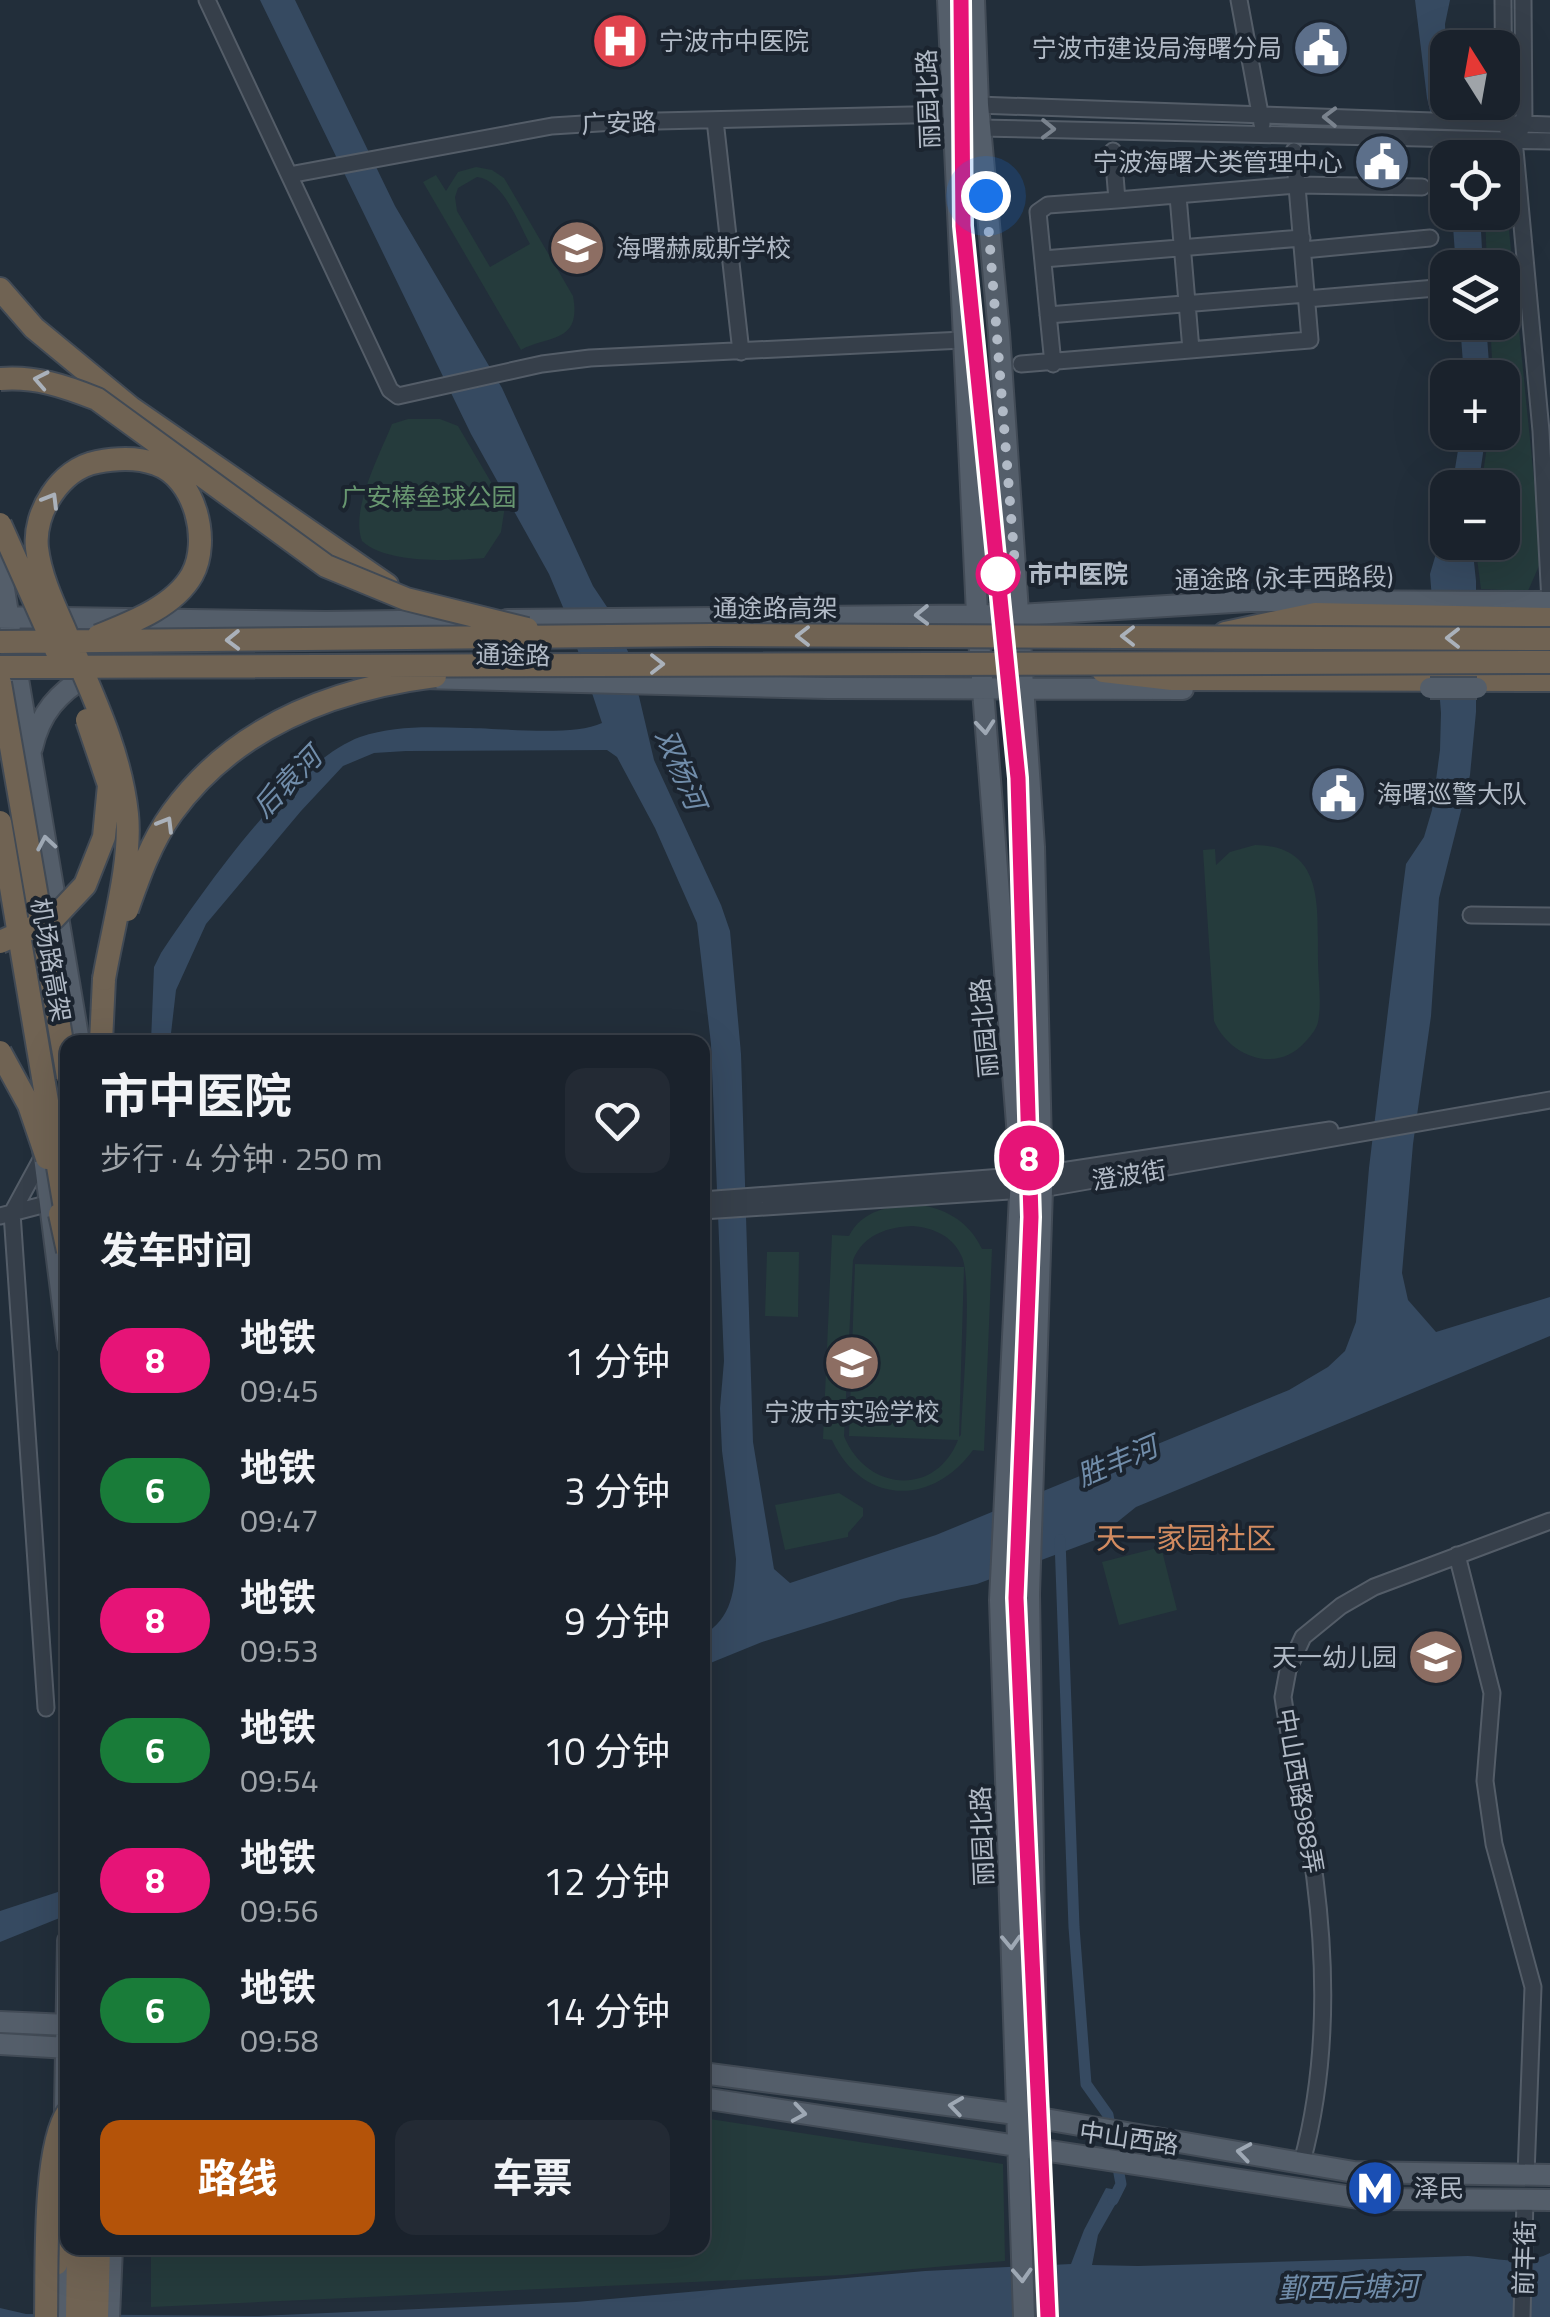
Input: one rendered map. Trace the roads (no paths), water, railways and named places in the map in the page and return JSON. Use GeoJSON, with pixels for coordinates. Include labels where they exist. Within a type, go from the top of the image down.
{"type":"FeatureCollection","features":[{"type":"Feature","properties":{"kind":"highway"},"geometry":{"type":"LineString","coordinates":[[0,288],[34,328],[131,408],[406,599]]}},
{"type":"Feature","properties":{"kind":"highway"},"geometry":{"type":"LineString","coordinates":[[0,380],[24,377],[60,384],[96,399],[326,566],[406,599],[562,628]]}},
{"type":"Feature","properties":{"kind":"highway"},"geometry":{"type":"LineString","coordinates":[[87,641],[164,603],[193,574],[201,532],[196,511],[173,474],[158,464],[120,457],[89,464],[50,495],[38,523],[37,549],[49,593],[116,756],[127,817],[122,874],[104,979],[102,1035]]}},
{"type":"Feature","properties":{"kind":"highway"},"geometry":{"type":"LineString","coordinates":[[0,524],[84,714],[109,786],[104,837],[85,884],[54,918],[0,942]]}},
{"type":"Feature","properties":{"kind":"highway"},"geometry":{"type":"LineString","coordinates":[[1208,636],[1315,614],[1550,619]]}},
{"type":"Feature","properties":{"kind":"highway","name":"通途路高架"},"geometry":{"type":"LineString","coordinates":[[0,642],[562,628],[1550,639]]}},
{"type":"Feature","properties":{"kind":"highway"},"geometry":{"type":"LineString","coordinates":[[4,674],[486,664],[1550,662]]}},
{"type":"Feature","properties":{"kind":"highway"},"geometry":{"type":"LineString","coordinates":[[104,979],[143,863],[172,813],[221,758],[284,716],[387,682],[462,673],[486,664]]}},
{"type":"Feature","properties":{"kind":"highway"},"geometry":{"type":"LineString","coordinates":[[1045,664],[1172,679],[1550,680]]}},
{"type":"Feature","properties":{"kind":"highway","name":"机场路高架"},"geometry":{"type":"LineString","coordinates":[[4,674],[61,1035]]}},
{"type":"Feature","properties":{"kind":"highway","name":"机场路高架"},"geometry":{"type":"LineString","coordinates":[[0,822],[60,1179]]}},
{"type":"Feature","properties":{"kind":"highway"},"geometry":{"type":"LineString","coordinates":[[0,871],[13,904]]}},
{"type":"Feature","properties":{"kind":"highway"},"geometry":{"type":"LineString","coordinates":[[0,1052],[28,1105],[48,1160],[60,1215]]}},
{"type":"Feature","properties":{"kind":"highway"},"geometry":{"type":"LineString","coordinates":[[46,2317],[53,2164],[60,2132]]}},
{"type":"Feature","properties":{"kind":"highway"},"geometry":{"type":"LineString","coordinates":[[59,2317],[56,2254],[60,2220]]}},
{"type":"Feature","properties":{"kind":"highway"},"geometry":{"type":"LineString","coordinates":[[77,2317],[78,2255]]}},
{"type":"Feature","properties":{"kind":"highway"},"geometry":{"type":"LineString","coordinates":[[100,2255],[107,2309]]}},
{"type":"Feature","properties":{"kind":"main road","name":"丽园北路"},"geometry":{"type":"LineString","coordinates":[[948,0],[982,689],[1032,1182],[1000,1600],[1027,2116],[1038,2150],[1048,2317]]}},
{"type":"Feature","properties":{"kind":"main road","name":"丽园北路"},"geometry":{"type":"LineString","coordinates":[[974,0],[978,105],[999,333],[1034,848],[1027,2116],[1016,2147],[1024,2317]]}},
{"type":"Feature","properties":{"kind":"main road"},"geometry":{"type":"LineString","coordinates":[[0,564],[4,674],[31,755],[79,1035]]}},
{"type":"Feature","properties":{"kind":"main road","name":"通途路 (永丰西路段)"},"geometry":{"type":"LineString","coordinates":[[1019,614],[1249,601],[1550,602]]}},
{"type":"Feature","properties":{"kind":"main road","name":"通途路"},"geometry":{"type":"LineString","coordinates":[[4,617],[562,628],[615,619],[1019,614]]}},
{"type":"Feature","properties":{"kind":"main road","name":"通途路"},"geometry":{"type":"LineString","coordinates":[[4,674],[272,674],[640,684],[1024,688]]}},
{"type":"Feature","properties":{"kind":"main road"},"geometry":{"type":"LineString","coordinates":[[31,755],[45,712],[64,690],[88,676]]}},
{"type":"Feature","properties":{"kind":"main road"},"geometry":{"type":"LineString","coordinates":[[1024,688],[1550,688]]}},
{"type":"Feature","properties":{"kind":"main road"},"geometry":{"type":"LineString","coordinates":[[0,871],[60,1281]]}},
{"type":"Feature","properties":{"kind":"main road"},"geometry":{"type":"LineString","coordinates":[[0,2022],[60,2025]]}},
{"type":"Feature","properties":{"kind":"main road"},"geometry":{"type":"LineString","coordinates":[[0,2044],[60,2048]]}},
{"type":"Feature","properties":{"kind":"main road","name":"中山西路"},"geometry":{"type":"LineString","coordinates":[[710,2074],[1027,2116],[1354,2172],[1550,2175]]}},
{"type":"Feature","properties":{"kind":"main road","name":"中山西路"},"geometry":{"type":"LineString","coordinates":[[710,2099],[1365,2199],[1550,2200]]}},
{"type":"Feature","properties":{"kind":"main road"},"geometry":{"type":"LineString","coordinates":[[107,2309],[111,2255]]}},
{"type":"Feature","properties":{"kind":"street"},"geometry":{"type":"LineString","coordinates":[[207,0],[390,390],[398,396],[590,358],[962,340]]}},
{"type":"Feature","properties":{"kind":"street"},"geometry":{"type":"LineString","coordinates":[[1239,0],[1262,134]]}},
{"type":"Feature","properties":{"kind":"street"},"geometry":{"type":"LineString","coordinates":[[1503,0],[1504,123],[1514,139],[1541,431],[1550,602]]}},
{"type":"Feature","properties":{"kind":"street"},"geometry":{"type":"LineString","coordinates":[[1514,139],[1524,124],[1523,0]]}},
{"type":"Feature","properties":{"kind":"street","name":"广安路"},"geometry":{"type":"LineString","coordinates":[[289,176],[552,126],[953,114],[978,105],[1427,119],[1514,139],[1550,141]]}},
{"type":"Feature","properties":{"kind":"street","name":"广安路"},"geometry":{"type":"LineString","coordinates":[[953,114],[980,128],[1262,134],[1430,137],[1504,123],[1550,125]]}},
{"type":"Feature","properties":{"kind":"street"},"geometry":{"type":"LineString","coordinates":[[715,120],[741,352]]}},
{"type":"Feature","properties":{"kind":"street"},"geometry":{"type":"LineString","coordinates":[[1113,151],[1117,200]]}},
{"type":"Feature","properties":{"kind":"street"},"geometry":{"type":"LineString","coordinates":[[1021,364],[1310,340],[1294,151]]}},
{"type":"Feature","properties":{"kind":"street"},"geometry":{"type":"LineString","coordinates":[[1053,364],[1038,212],[1041,208],[1296,185],[1422,187]]}},
{"type":"Feature","properties":{"kind":"street"},"geometry":{"type":"LineString","coordinates":[[1178,196],[1191,350]]}},
{"type":"Feature","properties":{"kind":"street"},"geometry":{"type":"LineString","coordinates":[[1042,259],[1430,238]]}},
{"type":"Feature","properties":{"kind":"street"},"geometry":{"type":"LineString","coordinates":[[1048,315],[1430,288]]}},
{"type":"Feature","properties":{"kind":"street"},"geometry":{"type":"LineString","coordinates":[[1471,915],[1550,916]]}},
{"type":"Feature","properties":{"kind":"street","name":"澄波街"},"geometry":{"type":"LineString","coordinates":[[710,1205],[1032,1182],[1368,1129],[1550,1090]]}},
{"type":"Feature","properties":{"kind":"street","name":"澄波街"},"geometry":{"type":"LineString","coordinates":[[1431,1117],[1550,1100]]}},
{"type":"Feature","properties":{"kind":"street"},"geometry":{"type":"LineString","coordinates":[[44,1154],[6,1215],[46,1708]]}},
{"type":"Feature","properties":{"kind":"street"},"geometry":{"type":"LineString","coordinates":[[6,1215],[50,1203]]}},
{"type":"Feature","properties":{"kind":"street","name":"中山西路988弄"},"geometry":{"type":"LineString","coordinates":[[1302,2162],[1311,2129],[1322,2031],[1323,1959],[1314,1875],[1284,1697],[1288,1670],[1304,1637],[1341,1606],[1374,1586],[1550,1521]]}},
{"type":"Feature","properties":{"kind":"street"},"geometry":{"type":"LineString","coordinates":[[1458,1554],[1492,1693],[1484,1781],[1494,1844],[1533,1988],[1526,2174]]}},
{"type":"Feature","properties":{"kind":"street","name":"前丰街"},"geometry":{"type":"LineString","coordinates":[[1522,2317],[1526,2200]]}},
{"type":"Feature","properties":{"kind":"water","name":"胜丰河"},"geometry":{"type":"Polygon","coordinates":[[[260,0],[295,0],[395,206],[502,388],[593,586],[611,613],[629,654],[654,760],[730,931],[741,1054],[753,1442],[774,1569],[790,1583],[936,1535],[1289,1390],[1328,1367],[1345,1351],[1356,1322],[1369,1168],[1406,864],[1424,837],[1440,750],[1441,713],[1430,574],[1434,560],[1474,560],[1476,712],[1470,775],[1439,898],[1431,1016],[1413,1144],[1402,1273],[1408,1300],[1436,1332],[1550,1297],[1550,1336],[1136,1507],[1095,1540],[977,1584],[901,1599],[762,1642],[710,1663],[710,1630],[726,1612],[733,1592],[736,1559],[722,1451],[724,1361],[711,1044],[697,923],[655,828],[617,757],[607,750],[406,751],[374,753],[343,766],[206,924],[176,990],[171,1035],[151,1035],[154,967],[161,953],[250,832],[306,773],[334,751],[360,737],[399,729],[555,731],[602,723],[549,574],[471,434],[260,0]]]}},
{"type":"Feature","properties":{"kind":"water"},"geometry":{"type":"Polygon","coordinates":[[[1415,0],[1450,0],[1445,30],[1430,30],[1430,110],[1415,0]]]}},
{"type":"Feature","properties":{"kind":"water"},"geometry":{"type":"Polygon","coordinates":[[[1432,120],[1464,120],[1473,140],[1437,140],[1432,120]]]}},
{"type":"Feature","properties":{"kind":"water"},"geometry":{"type":"Polygon","coordinates":[[[1453,230],[1481,230],[1482,250],[1455,250],[1453,230]]]}},
{"type":"Feature","properties":{"kind":"water"},"geometry":{"type":"Polygon","coordinates":[[[1461,340],[1487,340],[1489,360],[1463,360],[1461,340]]]}},
{"type":"Feature","properties":{"kind":"water"},"geometry":{"type":"Polygon","coordinates":[[[1458,450],[1483,450],[1481,470],[1455,470],[1458,450]]]}},
{"type":"Feature","properties":{"kind":"water"},"geometry":{"type":"Polygon","coordinates":[[[60,1891],[60,1918],[0,1942],[0,1911],[60,1891]]]}},
{"type":"Feature","properties":{"kind":"water","name":"鄞西后塘河"},"geometry":{"type":"Polygon","coordinates":[[[1106,2188],[1123,2191],[1098,2235],[1092,2265],[1468,2256],[1519,2261],[1550,2253],[1550,2317],[0,2317],[0,2308],[26,2314],[258,2316],[576,2302],[925,2271],[1071,2264],[1106,2188]]]}},
{"type":"Feature","properties":{"kind":"waterway"},"geometry":{"type":"LineString","coordinates":[[1060,1540],[1074,1927],[1086,2084],[1108,2115],[1121,2184],[1113,2200]]}},
{"type":"Feature","properties":{"kind":"metro line","name":"8"},"geometry":{"type":"LineString","coordinates":[[961,0],[963,226],[1018,778],[1031,1217],[1016,1598],[1048,2317]]}},
{"type":"Feature","properties":{"kind":"place","name":"宁波市中医院"},"geometry":{"type":"Point","coordinates":[620,41]}},
{"type":"Feature","properties":{"kind":"place","name":"宁波市建设局海曙分局"},"geometry":{"type":"Point","coordinates":[1321,48]}},
{"type":"Feature","properties":{"kind":"place","name":"宁波海曙犬类管理中心"},"geometry":{"type":"Point","coordinates":[1382,162]}},
{"type":"Feature","properties":{"kind":"place","name":"海曙赫威斯学校"},"geometry":{"type":"Point","coordinates":[577,248]}},
{"type":"Feature","properties":{"kind":"place","name":"市中医院"},"geometry":{"type":"Point","coordinates":[998,574]}},
{"type":"Feature","properties":{"kind":"place","name":"海曙巡警大队"},"geometry":{"type":"Point","coordinates":[1338,794]}},
{"type":"Feature","properties":{"kind":"place","name":"宁波市实验学校"},"geometry":{"type":"Point","coordinates":[852,1363]}},
{"type":"Feature","properties":{"kind":"place","name":"天一幼儿园"},"geometry":{"type":"Point","coordinates":[1436,1657]}},
{"type":"Feature","properties":{"kind":"place","name":"泽民"},"geometry":{"type":"Point","coordinates":[1375,2188]}},
{"type":"Feature","properties":{"kind":"district","name":"天一家园社区"},"geometry":{"type":"Point","coordinates":[1186,1539]}},
{"type":"Feature","properties":{"kind":"park label","name":"广安棒垒球公园"},"geometry":{"type":"Point","coordinates":[429,497]}},
{"type":"Feature","properties":{"kind":"water label","name":"双杨河"},"geometry":{"type":"Point","coordinates":[681,769]}},
{"type":"Feature","properties":{"kind":"water label","name":"后袁河"},"geometry":{"type":"Point","coordinates":[287,782]}}]}
